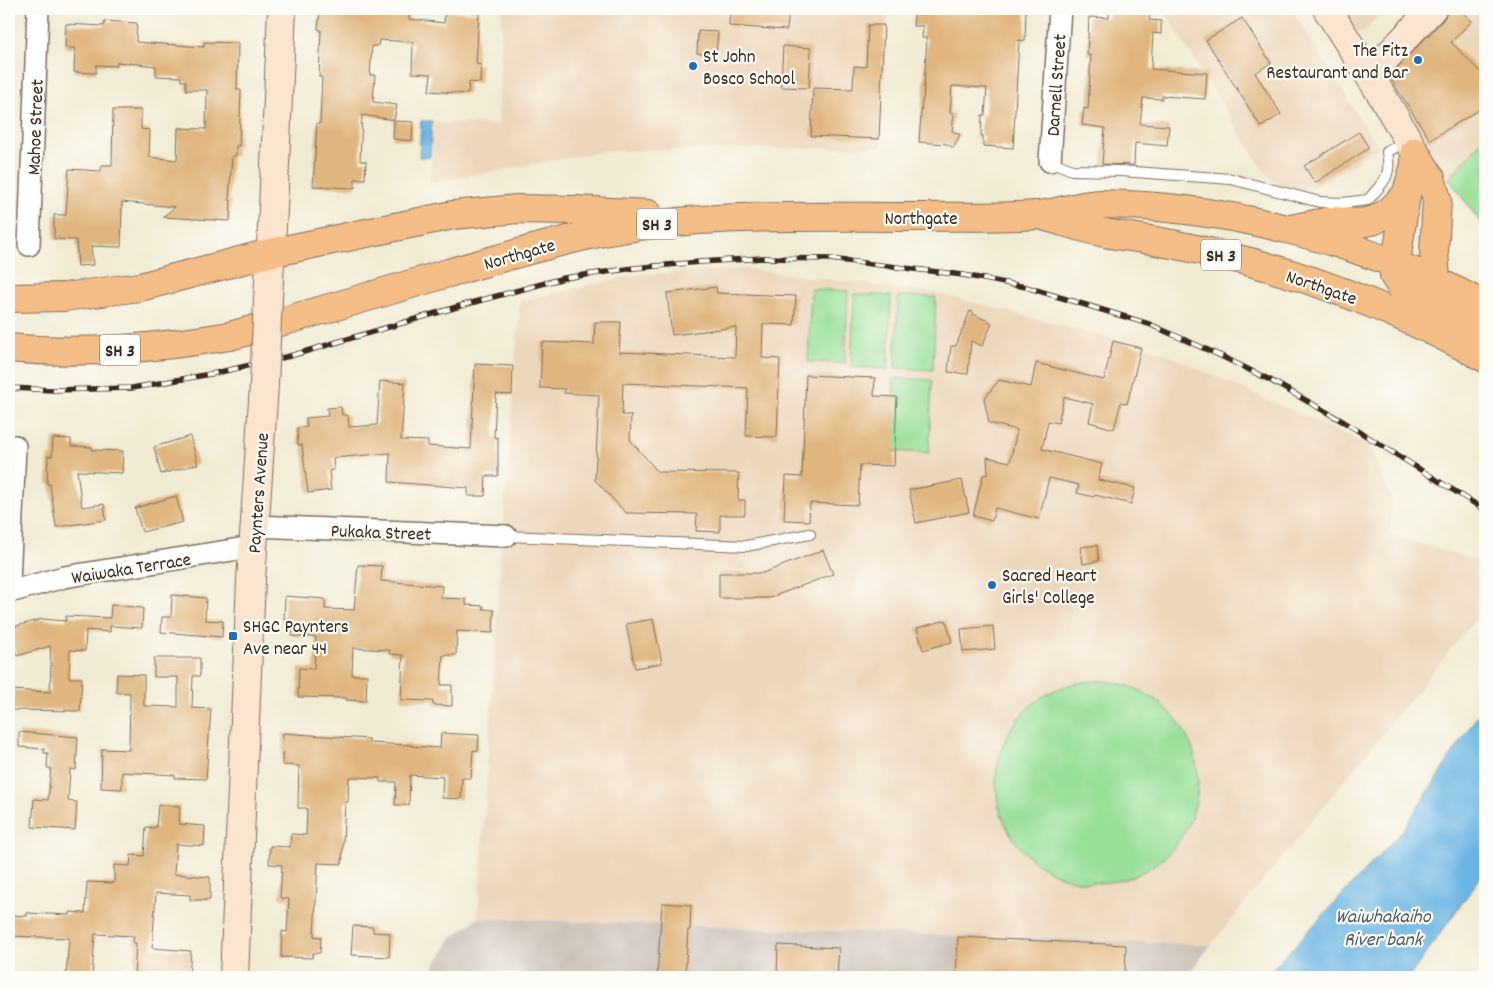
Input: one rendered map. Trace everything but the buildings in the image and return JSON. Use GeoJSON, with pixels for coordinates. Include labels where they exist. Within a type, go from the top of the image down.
{"type":"FeatureCollection","features":[{"type":"Feature","properties":{"kind":"highway"},"geometry":{"type":"LineString","coordinates":[[1412,146],[1415,165],[1406,195],[1394,276],[1406,292],[1485,333]]}},
{"type":"Feature","properties":{"kind":"highway"},"geometry":{"type":"LineString","coordinates":[[1412,146],[1431,178],[1437,200],[1434,250],[1436,281]]}},
{"type":"Feature","properties":{"kind":"highway"},"geometry":{"type":"LineString","coordinates":[[1288,230],[1330,221],[1361,223],[1374,220],[1390,211],[1406,195]]}},
{"type":"Feature","properties":{"kind":"highway","name":"Northgate"},"geometry":{"type":"LineString","coordinates":[[9,348],[81,351],[130,350],[230,336],[551,243],[652,224],[704,220],[1039,216],[1097,204],[1192,211],[1244,220],[1338,244],[1395,265]]}},
{"type":"Feature","properties":{"kind":"highway"},"geometry":{"type":"LineString","coordinates":[[9,298],[64,297],[140,287],[270,253],[453,215],[517,209],[591,211],[704,220]]}},
{"type":"Feature","properties":{"kind":"highway","name":"Northgate"},"geometry":{"type":"LineString","coordinates":[[1039,216],[1104,233],[1204,251],[1254,263],[1323,285],[1398,315],[1446,337],[1485,358]]}},
{"type":"Feature","properties":{"kind":"highway","name":"SH 3"},"geometry":{"type":"LineString","coordinates":[[1395,265],[1436,281],[1485,306]]}},
{"type":"Feature","properties":{"kind":"street","name":"Mahoe Street"},"geometry":{"type":"LineString","coordinates":[[29,245],[38,9]]}},
{"type":"Feature","properties":{"kind":"street","name":"Paynters Avenue"},"geometry":{"type":"LineString","coordinates":[[234,977],[254,538],[264,386],[282,9]]}},
{"type":"Feature","properties":{"kind":"street","name":"Darnell Street"},"geometry":{"type":"LineString","coordinates":[[1050,161],[1060,9]]}},
{"type":"Feature","properties":{"kind":"street"},"geometry":{"type":"LineString","coordinates":[[1327,9],[1412,146]]}},
{"type":"Feature","properties":{"kind":"street"},"geometry":{"type":"LineString","coordinates":[[1367,72],[1384,61],[1432,9]]}},
{"type":"Feature","properties":{"kind":"street"},"geometry":{"type":"LineString","coordinates":[[9,584],[15,446]]}},
{"type":"Feature","properties":{"kind":"street","name":"Pukaka Street"},"geometry":{"type":"LineString","coordinates":[[254,538],[506,536]]}},
{"type":"Feature","properties":{"kind":"street","name":"Waiwaka Terrace"},"geometry":{"type":"LineString","coordinates":[[9,592],[64,577],[239,548],[254,538]]}},
{"type":"Feature","properties":{"kind":"lane"},"geometry":{"type":"LineString","coordinates":[[1050,161],[1072,170],[1122,170],[1231,179],[1320,202],[1343,203],[1368,200],[1384,182],[1390,167],[1387,152],[1412,146]]}},
{"type":"Feature","properties":{"kind":"lane"},"geometry":{"type":"LineString","coordinates":[[506,536],[746,546],[810,534]]}},
{"type":"Feature","properties":{"kind":"shaded area","name":"St John Bosco School"},"geometry":{"type":"Polygon","coordinates":[[[502,9],[888,9],[881,147],[604,151],[430,183],[434,123],[498,125],[502,9]]]}},
{"type":"Feature","properties":{"kind":"shaded area"},"geometry":{"type":"Polygon","coordinates":[[[1163,9],[1292,9],[1378,148],[1318,185],[1297,190],[1278,185],[1265,173],[1163,9]]]}},
{"type":"Feature","properties":{"kind":"shaded area"},"geometry":{"type":"Polygon","coordinates":[[[1333,9],[1383,9],[1364,32],[1348,33],[1333,9]]]}},
{"type":"Feature","properties":{"kind":"shaded area"},"geometry":{"type":"Polygon","coordinates":[[[1434,9],[1485,9],[1485,137],[1449,179],[1377,75],[1434,9]]]}},
{"type":"Feature","properties":{"kind":"shaded area","name":"Sacred Heart Girls' College"},"geometry":{"type":"Polygon","coordinates":[[[745,269],[936,293],[1156,350],[1369,445],[1392,501],[1390,535],[1485,563],[1485,607],[1211,945],[478,918],[501,554],[520,301],[636,275],[745,269]]]}},
{"type":"Feature","properties":{"kind":"shaded area"},"geometry":{"type":"Polygon","coordinates":[[[478,918],[1211,945],[1186,977],[427,977],[452,938],[478,918]]]}},
{"type":"Feature","properties":{"kind":"green space"},"geometry":{"type":"Polygon","coordinates":[[[1485,137],[1485,229],[1449,179],[1485,137]]]}},
{"type":"Feature","properties":{"kind":"green space"},"geometry":{"type":"Polygon","coordinates":[[[811,289],[848,291],[845,363],[808,362],[811,289]]]}},
{"type":"Feature","properties":{"kind":"green space"},"geometry":{"type":"Polygon","coordinates":[[[854,294],[891,296],[888,369],[851,367],[854,294]]]}},
{"type":"Feature","properties":{"kind":"green space"},"geometry":{"type":"Polygon","coordinates":[[[898,296],[936,297],[933,370],[895,368],[898,296]]]}},
{"type":"Feature","properties":{"kind":"green space"},"geometry":{"type":"Polygon","coordinates":[[[894,378],[932,380],[929,453],[891,451],[894,378]]]}},
{"type":"Feature","properties":{"kind":"green space"},"geometry":{"type":"Polygon","coordinates":[[[1097,681],[1117,683],[1144,693],[1161,704],[1175,718],[1190,744],[1196,762],[1198,782],[1196,802],[1186,829],[1175,846],[1161,860],[1135,875],[1117,881],[1097,883],[1077,881],[1050,871],[1033,860],[1019,846],[1004,820],[998,802],[996,782],[998,762],[1008,735],[1019,718],[1033,704],[1059,689],[1077,683],[1097,681]]]}},
{"type":"Feature","properties":{"kind":"water"},"geometry":{"type":"Polygon","coordinates":[[[421,121],[432,121],[430,157],[419,157],[421,121]]]}},
{"type":"Feature","properties":{"kind":"water","name":"Waiwhakaiho River bank"},"geometry":{"type":"Polygon","coordinates":[[[1485,704],[1485,871],[1409,977],[1265,977],[1403,830],[1485,704]]]}},
{"type":"Feature","properties":{"kind":"railway"},"geometry":{"type":"LineString","coordinates":[[9,388],[53,390],[132,388],[216,373],[290,356],[467,304],[564,278],[634,268],[700,262],[763,258],[830,259],[963,275],[1026,287],[1149,324],[1270,380],[1344,422],[1485,510]]}},
{"type":"Feature","properties":{"kind":"place","name":"The Fitz Restaurant and Bar"},"geometry":{"type":"Point","coordinates":[1418,60]}},
{"type":"Feature","properties":{"kind":"place","name":"St John Bosco School"},"geometry":{"type":"Point","coordinates":[693,66]}},
{"type":"Feature","properties":{"kind":"place","name":"Sacred Heart Girls' College"},"geometry":{"type":"Point","coordinates":[992,585]}},
{"type":"Feature","properties":{"kind":"place","name":"SHGC Paynters Ave near 44"},"geometry":{"type":"Point","coordinates":[233,636]}}]}
